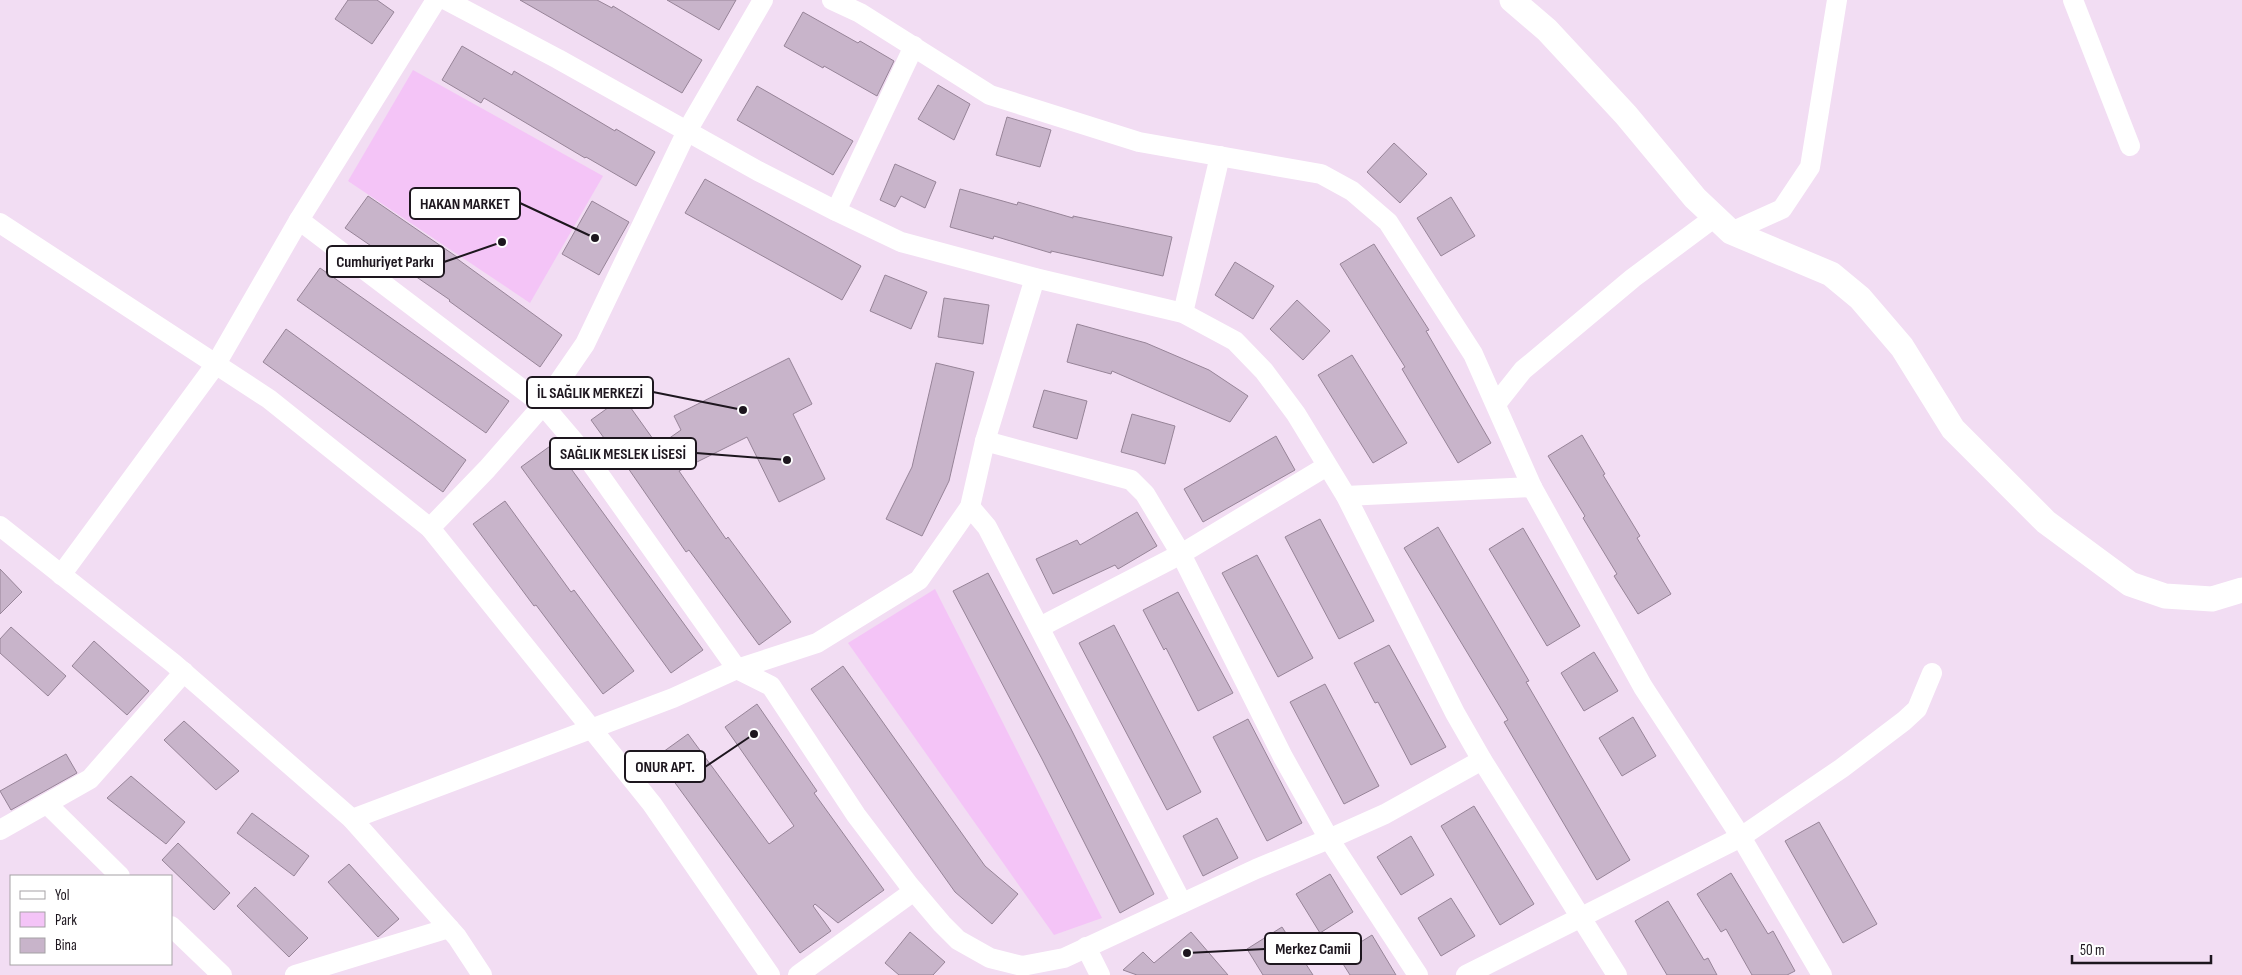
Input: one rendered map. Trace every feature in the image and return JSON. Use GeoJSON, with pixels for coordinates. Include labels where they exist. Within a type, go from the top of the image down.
{"type":"FeatureCollection","features":[{"type":"Feature","properties":{"kind":"street"},"geometry":{"type":"LineString","coordinates":[[61,574],[216,364],[299,220],[436,0]]}},
{"type":"Feature","properties":{"kind":"street"},"geometry":{"type":"LineString","coordinates":[[446,0],[836,211],[901,242],[1035,278],[1183,312],[1235,340],[1264,371],[1296,414],[1346,496],[1455,713],[1482,760],[1617,975]]}},
{"type":"Feature","properties":{"kind":"street"},"geometry":{"type":"LineString","coordinates":[[430,528],[487,469],[543,405],[584,344],[687,131],[763,0]]}},
{"type":"Feature","properties":{"kind":"street"},"geometry":{"type":"LineString","coordinates":[[832,0],[860,13],[990,95],[1139,142],[1321,174],[1352,191],[1388,222],[1424,274],[1473,354],[1532,487],[1643,687],[1741,837],[1822,975]]}},
{"type":"Feature","properties":{"kind":"street"},"geometry":{"type":"LineString","coordinates":[[1512,0],[1547,30],[1613,101],[1695,198],[1723,225],[1831,274],[1860,298],[1902,346],[1953,429],[2046,522],[2130,584],[2165,596],[2212,599],[2242,590]]}},
{"type":"Feature","properties":{"kind":"street"},"geometry":{"type":"LineString","coordinates":[[1496,404],[1522,370],[1633,278],[1723,225],[1782,209],[1810,167],[1837,0]]}},
{"type":"Feature","properties":{"kind":"street"},"geometry":{"type":"LineString","coordinates":[[2073,0],[2130,146]]}},
{"type":"Feature","properties":{"kind":"street"},"geometry":{"type":"LineString","coordinates":[[836,211],[914,46]]}},
{"type":"Feature","properties":{"kind":"street"},"geometry":{"type":"LineString","coordinates":[[1183,312],[1220,156]]}},
{"type":"Feature","properties":{"kind":"street"},"geometry":{"type":"LineString","coordinates":[[299,220],[543,405],[584,453],[737,669],[771,686],[856,815],[914,892],[958,940],[990,958],[1022,966],[1064,958],[1182,902],[1385,814],[1482,760]]}},
{"type":"Feature","properties":{"kind":"street"},"geometry":{"type":"LineString","coordinates":[[0,223],[269,399],[430,528],[652,804],[770,975]]}},
{"type":"Feature","properties":{"kind":"street"},"geometry":{"type":"LineString","coordinates":[[352,819],[673,698],[737,669],[817,643],[919,580],[970,506],[985,440],[1035,278]]}},
{"type":"Feature","properties":{"kind":"street"},"geometry":{"type":"LineString","coordinates":[[985,440],[1131,480],[1145,494],[1181,554],[1283,757],[1329,839],[1418,975]]}},
{"type":"Feature","properties":{"kind":"street"},"geometry":{"type":"LineString","coordinates":[[1040,627],[1181,554],[1327,466]]}},
{"type":"Feature","properties":{"kind":"street"},"geometry":{"type":"LineString","coordinates":[[1346,496],[1532,487]]}},
{"type":"Feature","properties":{"kind":"street"},"geometry":{"type":"LineString","coordinates":[[970,506],[988,527],[1182,902]]}},
{"type":"Feature","properties":{"kind":"street"},"geometry":{"type":"LineString","coordinates":[[0,526],[184,672],[352,819],[448,928],[482,975]]}},
{"type":"Feature","properties":{"kind":"street"},"geometry":{"type":"LineString","coordinates":[[0,830],[90,779],[184,672]]}},
{"type":"Feature","properties":{"kind":"street"},"geometry":{"type":"LineString","coordinates":[[1466,975],[1741,837],[1842,768],[1904,722],[1917,709],[1932,673]]}},
{"type":"Feature","properties":{"kind":"street"},"geometry":{"type":"LineString","coordinates":[[47,804],[119,875]]}},
{"type":"Feature","properties":{"kind":"street"},"geometry":{"type":"LineString","coordinates":[[798,975],[914,892]]}},
{"type":"Feature","properties":{"kind":"street"},"geometry":{"type":"LineString","coordinates":[[172,927],[222,975]]}},
{"type":"Feature","properties":{"kind":"street"},"geometry":{"type":"LineString","coordinates":[[295,975],[448,928]]}},
{"type":"Feature","properties":{"kind":"street"},"geometry":{"type":"LineString","coordinates":[[1086,947],[1100,975]]}},
{"type":"Feature","properties":{"kind":"green space"},"geometry":{"type":"Polygon","coordinates":[[[413,70],[603,176],[530,303],[348,181],[413,70]]]}},
{"type":"Feature","properties":{"kind":"green space"},"geometry":{"type":"Polygon","coordinates":[[[935,589],[1102,918],[1054,935],[848,643],[935,589]]]}},
{"type":"Feature","properties":{"kind":"building"},"geometry":{"type":"Polygon","coordinates":[[[348,0],[377,0],[394,12],[372,44],[335,19],[348,0]]]}},
{"type":"Feature","properties":{"kind":"building"},"geometry":{"type":"Polygon","coordinates":[[[520,0],[597,0],[612,8],[613,6],[702,60],[682,93],[520,0]]]}},
{"type":"Feature","properties":{"kind":"building"},"geometry":{"type":"Polygon","coordinates":[[[667,0],[736,0],[719,30],[667,0]]]}},
{"type":"Feature","properties":{"kind":"building"},"geometry":{"type":"Polygon","coordinates":[[[803,12],[894,61],[877,96],[784,46],[803,12]]]}},
{"type":"Feature","properties":{"kind":"building"},"geometry":{"type":"Polygon","coordinates":[[[462,46],[512,75],[514,71],[615,131],[616,129],[655,152],[636,186],[484,98],[481,103],[442,80],[462,46]]]}},
{"type":"Feature","properties":{"kind":"building"},"geometry":{"type":"Polygon","coordinates":[[[938,85],[970,104],[954,140],[918,119],[938,85]]]}},
{"type":"Feature","properties":{"kind":"building"},"geometry":{"type":"Polygon","coordinates":[[[757,86],[853,141],[833,175],[737,120],[757,86]]]}},
{"type":"Feature","properties":{"kind":"building"},"geometry":{"type":"Polygon","coordinates":[[[1007,117],[1051,130],[1040,167],[996,155],[1007,117]]]}},
{"type":"Feature","properties":{"kind":"building"},"geometry":{"type":"Polygon","coordinates":[[[1394,143],[1427,174],[1400,203],[1367,172],[1394,143]]]}},
{"type":"Feature","properties":{"kind":"building"},"geometry":{"type":"Polygon","coordinates":[[[895,164],[936,182],[925,208],[901,196],[895,207],[880,200],[895,164]]]}},
{"type":"Feature","properties":{"kind":"building"},"geometry":{"type":"Polygon","coordinates":[[[705,179],[861,266],[842,300],[685,213],[705,179]]]}},
{"type":"Feature","properties":{"kind":"building"},"geometry":{"type":"Polygon","coordinates":[[[960,189],[1017,205],[1018,202],[1073,218],[1073,216],[1172,237],[1163,276],[1051,251],[1051,253],[994,236],[993,239],[950,227],[960,189]]]}},
{"type":"Feature","properties":{"kind":"building"},"geometry":{"type":"Polygon","coordinates":[[[368,196],[457,257],[562,335],[540,367],[450,300],[345,228],[368,196]]]}},
{"type":"Feature","properties":{"kind":"building"},"geometry":{"type":"Polygon","coordinates":[[[1451,197],[1475,236],[1441,256],[1417,218],[1451,197]]]}},
{"type":"Feature","properties":{"kind":"building"},"geometry":{"type":"Polygon","coordinates":[[[592,201],[629,222],[599,275],[562,254],[592,201]]]}},
{"type":"Feature","properties":{"kind":"building"},"geometry":{"type":"Polygon","coordinates":[[[1374,244],[1429,330],[1426,331],[1491,443],[1458,463],[1402,369],[1405,367],[1340,264],[1374,244]]]}},
{"type":"Feature","properties":{"kind":"building"},"geometry":{"type":"Polygon","coordinates":[[[1235,262],[1274,286],[1253,319],[1215,295],[1235,262]]]}},
{"type":"Feature","properties":{"kind":"building"},"geometry":{"type":"Polygon","coordinates":[[[320,268],[509,401],[486,433],[297,300],[320,268]]]}},
{"type":"Feature","properties":{"kind":"building"},"geometry":{"type":"Polygon","coordinates":[[[885,275],[927,292],[911,329],[870,311],[885,275]]]}},
{"type":"Feature","properties":{"kind":"building"},"geometry":{"type":"Polygon","coordinates":[[[944,298],[989,305],[983,344],[938,337],[944,298]]]}},
{"type":"Feature","properties":{"kind":"building"},"geometry":{"type":"Polygon","coordinates":[[[1297,300],[1330,331],[1303,360],[1270,329],[1297,300]]]}},
{"type":"Feature","properties":{"kind":"building"},"geometry":{"type":"Polygon","coordinates":[[[1077,324],[1146,343],[1209,370],[1248,396],[1230,422],[1112,371],[1111,374],[1067,362],[1077,324]]]}},
{"type":"Feature","properties":{"kind":"building"},"geometry":{"type":"Polygon","coordinates":[[[286,329],[466,460],[443,492],[263,362],[286,329]]]}},
{"type":"Feature","properties":{"kind":"building"},"geometry":{"type":"Polygon","coordinates":[[[1352,355],[1407,443],[1373,463],[1318,375],[1352,355]]]}},
{"type":"Feature","properties":{"kind":"building"},"geometry":{"type":"Polygon","coordinates":[[[789,358],[812,404],[793,414],[825,479],[779,502],[747,437],[679,471],[726,539],[728,537],[791,622],[759,645],[689,550],[686,552],[619,455],[617,456],[591,420],[623,397],[658,446],[681,430],[674,416],[789,358]]]}},
{"type":"Feature","properties":{"kind":"building"},"geometry":{"type":"Polygon","coordinates":[[[936,363],[974,372],[949,481],[922,536],[886,519],[912,467],[936,363]]]}},
{"type":"Feature","properties":{"kind":"building"},"geometry":{"type":"Polygon","coordinates":[[[1044,390],[1087,401],[1077,439],[1033,427],[1044,390]]]}},
{"type":"Feature","properties":{"kind":"building"},"geometry":{"type":"Polygon","coordinates":[[[1132,414],[1175,426],[1165,464],[1121,452],[1132,414]]]}},
{"type":"Feature","properties":{"kind":"building"},"geometry":{"type":"Polygon","coordinates":[[[1582,435],[1605,474],[1603,475],[1640,536],[1637,538],[1671,594],[1638,614],[1614,576],[1617,574],[1583,518],[1585,516],[1548,456],[1582,435]]]}},
{"type":"Feature","properties":{"kind":"building"},"geometry":{"type":"Polygon","coordinates":[[[1276,436],[1295,470],[1203,522],[1184,489],[1276,436]]]}},
{"type":"Feature","properties":{"kind":"building"},"geometry":{"type":"Polygon","coordinates":[[[553,444],[703,650],[671,673],[521,467],[553,444]]]}},
{"type":"Feature","properties":{"kind":"building"},"geometry":{"type":"Polygon","coordinates":[[[505,501],[571,592],[574,590],[634,671],[603,694],[473,524],[505,501]]]}},
{"type":"Feature","properties":{"kind":"building"},"geometry":{"type":"Polygon","coordinates":[[[1137,512],[1157,546],[1118,569],[1115,565],[1053,594],[1036,559],[1077,540],[1080,545],[1137,512]]]}},
{"type":"Feature","properties":{"kind":"building"},"geometry":{"type":"Polygon","coordinates":[[[1320,519],[1374,621],[1339,639],[1285,537],[1320,519]]]}},
{"type":"Feature","properties":{"kind":"building"},"geometry":{"type":"Polygon","coordinates":[[[1438,527],[1529,681],[1526,682],[1630,860],[1597,880],[1504,722],[1508,720],[1404,548],[1438,527]]]}},
{"type":"Feature","properties":{"kind":"building"},"geometry":{"type":"Polygon","coordinates":[[[1523,528],[1580,626],[1547,646],[1489,549],[1523,528]]]}},
{"type":"Feature","properties":{"kind":"building"},"geometry":{"type":"Polygon","coordinates":[[[1257,555],[1313,658],[1278,677],[1222,573],[1257,555]]]}},
{"type":"Feature","properties":{"kind":"building"},"geometry":{"type":"Polygon","coordinates":[[[0,569],[22,592],[0,614],[0,569]]]}},
{"type":"Feature","properties":{"kind":"building"},"geometry":{"type":"Polygon","coordinates":[[[988,573],[1070,727],[1154,894],[1120,913],[1042,759],[953,591],[988,573]]]}},
{"type":"Feature","properties":{"kind":"building"},"geometry":{"type":"Polygon","coordinates":[[[1178,592],[1233,693],[1198,711],[1166,648],[1164,650],[1143,610],[1178,592]]]}},
{"type":"Feature","properties":{"kind":"building"},"geometry":{"type":"Polygon","coordinates":[[[1114,625],[1201,792],[1167,810],[1079,643],[1114,625]]]}},
{"type":"Feature","properties":{"kind":"building"},"geometry":{"type":"Polygon","coordinates":[[[11,627],[66,676],[48,696],[0,653],[0,639],[11,627]]]}},
{"type":"Feature","properties":{"kind":"building"},"geometry":{"type":"Polygon","coordinates":[[[94,641],[149,691],[127,715],[72,666],[94,641]]]}},
{"type":"Feature","properties":{"kind":"building"},"geometry":{"type":"Polygon","coordinates":[[[1389,645],[1446,747],[1411,765],[1378,702],[1375,703],[1354,663],[1389,645]]]}},
{"type":"Feature","properties":{"kind":"building"},"geometry":{"type":"Polygon","coordinates":[[[1594,652],[1618,691],[1584,711],[1561,673],[1594,652]]]}},
{"type":"Feature","properties":{"kind":"building"},"geometry":{"type":"Polygon","coordinates":[[[843,666],[985,866],[1018,894],[992,924],[955,892],[811,689],[843,666]]]}},
{"type":"Feature","properties":{"kind":"building"},"geometry":{"type":"Polygon","coordinates":[[[1325,684],[1379,786],[1344,804],[1290,702],[1325,684]]]}},
{"type":"Feature","properties":{"kind":"building"},"geometry":{"type":"Polygon","coordinates":[[[757,704],[817,791],[814,793],[884,890],[838,923],[815,904],[813,906],[831,931],[800,953],[656,757],[688,734],[769,844],[794,826],[725,727],[757,704]]]}},
{"type":"Feature","properties":{"kind":"building"},"geometry":{"type":"Polygon","coordinates":[[[1633,717],[1656,756],[1622,776],[1599,738],[1633,717]]]}},
{"type":"Feature","properties":{"kind":"building"},"geometry":{"type":"Polygon","coordinates":[[[1248,719],[1302,823],[1267,841],[1213,737],[1248,719]]]}},
{"type":"Feature","properties":{"kind":"building"},"geometry":{"type":"Polygon","coordinates":[[[184,721],[239,771],[216,790],[164,740],[184,721]]]}},
{"type":"Feature","properties":{"kind":"building"},"geometry":{"type":"Polygon","coordinates":[[[66,754],[77,773],[11,810],[0,791],[66,754]]]}},
{"type":"Feature","properties":{"kind":"building"},"geometry":{"type":"Polygon","coordinates":[[[131,776],[185,822],[166,844],[107,798],[131,776]]]}},
{"type":"Feature","properties":{"kind":"building"},"geometry":{"type":"Polygon","coordinates":[[[1474,806],[1534,904],[1500,925],[1441,826],[1474,806]]]}},
{"type":"Feature","properties":{"kind":"building"},"geometry":{"type":"Polygon","coordinates":[[[252,813],[309,856],[294,876],[237,833],[252,813]]]}},
{"type":"Feature","properties":{"kind":"building"},"geometry":{"type":"Polygon","coordinates":[[[1217,818],[1238,858],[1203,876],[1183,836],[1217,818]]]}},
{"type":"Feature","properties":{"kind":"building"},"geometry":{"type":"Polygon","coordinates":[[[1819,822],[1877,924],[1843,943],[1785,841],[1819,822]]]}},
{"type":"Feature","properties":{"kind":"building"},"geometry":{"type":"Polygon","coordinates":[[[1411,836],[1434,875],[1401,895],[1377,857],[1411,836]]]}},
{"type":"Feature","properties":{"kind":"building"},"geometry":{"type":"Polygon","coordinates":[[[178,843],[230,893],[214,910],[162,860],[178,843]]]}},
{"type":"Feature","properties":{"kind":"building"},"geometry":{"type":"Polygon","coordinates":[[[349,864],[399,919],[378,937],[328,882],[349,864]]]}},
{"type":"Feature","properties":{"kind":"building"},"geometry":{"type":"Polygon","coordinates":[[[1731,873],[1768,934],[1773,931],[1795,971],[1787,975],[1752,975],[1726,929],[1721,932],[1697,894],[1731,873]]]}},
{"type":"Feature","properties":{"kind":"building"},"geometry":{"type":"Polygon","coordinates":[[[1330,874],[1353,912],[1320,933],[1296,894],[1330,874]]]}},
{"type":"Feature","properties":{"kind":"building"},"geometry":{"type":"Polygon","coordinates":[[[255,887],[308,938],[289,957],[237,906],[255,887]]]}},
{"type":"Feature","properties":{"kind":"building"},"geometry":{"type":"Polygon","coordinates":[[[1451,898],[1475,936],[1441,956],[1418,918],[1451,898]]]}},
{"type":"Feature","properties":{"kind":"building"},"geometry":{"type":"Polygon","coordinates":[[[1668,901],[1704,960],[1708,958],[1717,975],[1667,975],[1635,921],[1668,901]]]}},
{"type":"Feature","properties":{"kind":"building"},"geometry":{"type":"Polygon","coordinates":[[[1282,927],[1313,975],[1263,975],[1247,949],[1282,927]]]}},
{"type":"Feature","properties":{"kind":"building"},"geometry":{"type":"Polygon","coordinates":[[[910,932],[945,962],[933,975],[899,975],[885,963],[910,932]]]}},
{"type":"Feature","properties":{"kind":"building"},"geometry":{"type":"Polygon","coordinates":[[[1191,932],[1228,975],[1137,975],[1123,970],[1143,952],[1154,963],[1191,932]]]}},
{"type":"Feature","properties":{"kind":"building"},"geometry":{"type":"Polygon","coordinates":[[[1372,935],[1396,975],[1350,975],[1338,956],[1372,935]]]}},
{"type":"Feature","properties":{"kind":"place","name":"HAKAN MARKET"},"geometry":{"type":"Point","coordinates":[595,238]}},
{"type":"Feature","properties":{"kind":"place","name":"Cumhuriyet Parkı"},"geometry":{"type":"Point","coordinates":[502,242]}},
{"type":"Feature","properties":{"kind":"place","name":"İL SAĞLIK MERKEZİ"},"geometry":{"type":"Point","coordinates":[743,410]}},
{"type":"Feature","properties":{"kind":"place","name":"SAĞLIK MESLEK LİSESİ"},"geometry":{"type":"Point","coordinates":[787,460]}},
{"type":"Feature","properties":{"kind":"place","name":"ONUR APT."},"geometry":{"type":"Point","coordinates":[754,734]}},
{"type":"Feature","properties":{"kind":"place","name":"Merkez Camii"},"geometry":{"type":"Point","coordinates":[1187,953]}}]}
